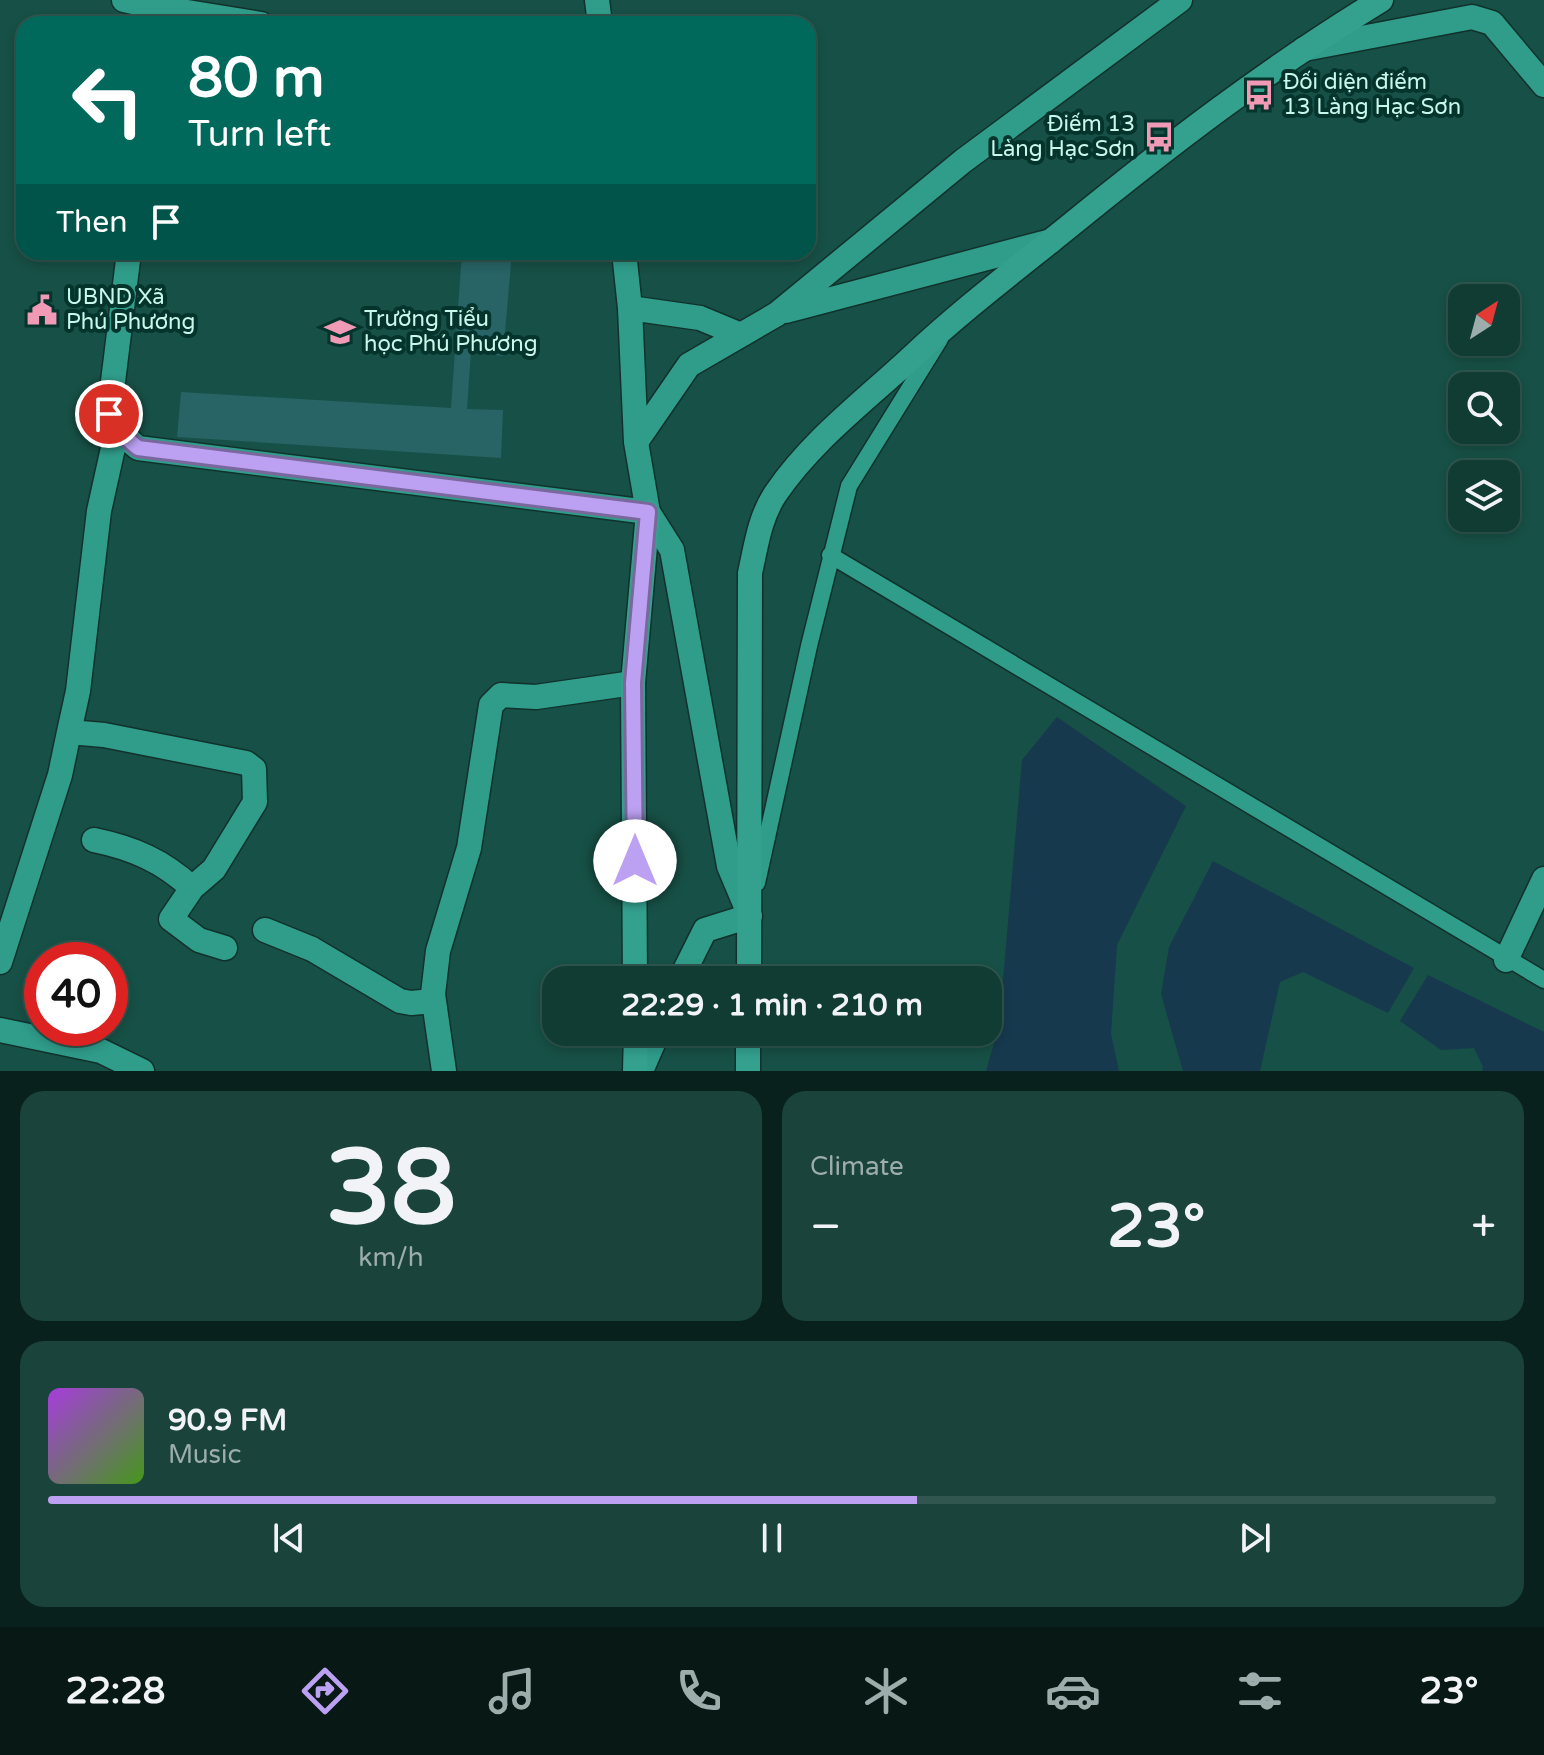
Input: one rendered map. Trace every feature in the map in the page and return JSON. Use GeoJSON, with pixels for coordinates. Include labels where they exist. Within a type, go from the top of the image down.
{"type":"FeatureCollection","features":[{"type":"Feature","properties":{"kind":"main road"},"geometry":{"type":"LineString","coordinates":[[749,966],[750,573],[761,524],[773,496],[796,465],[835,425],[954,317],[1224,102],[1298,50],[1381,0]]}},
{"type":"Feature","properties":{"kind":"main road"},"geometry":{"type":"LineString","coordinates":[[635,966],[633,683],[648,512]]}},
{"type":"Feature","properties":{"kind":"main road"},"geometry":{"type":"LineString","coordinates":[[637,1046],[638,1071]]}},
{"type":"Feature","properties":{"kind":"main road"},"geometry":{"type":"LineString","coordinates":[[748,1046],[748,1071]]}},
{"type":"Feature","properties":{"kind":"street"},"geometry":{"type":"LineString","coordinates":[[124,0],[156,10],[201,16]]}},
{"type":"Feature","properties":{"kind":"street"},"geometry":{"type":"LineString","coordinates":[[636,442],[689,365],[777,314],[963,161],[1180,0]]}},
{"type":"Feature","properties":{"kind":"street"},"geometry":{"type":"LineString","coordinates":[[1298,50],[1472,17],[1492,23],[1544,85]]}},
{"type":"Feature","properties":{"kind":"street"},"geometry":{"type":"LineString","coordinates":[[777,314],[1051,241]]}},
{"type":"Feature","properties":{"kind":"street"},"geometry":{"type":"LineString","coordinates":[[128,260],[109,414],[117,430],[138,448],[648,512]]}},
{"type":"Feature","properties":{"kind":"street"},"geometry":{"type":"LineString","coordinates":[[625,260],[636,442],[648,512],[672,550],[729,866],[750,916],[705,930],[687,966]]}},
{"type":"Feature","properties":{"kind":"street"},"geometry":{"type":"LineString","coordinates":[[630,308],[700,318],[741,335]]}},
{"type":"Feature","properties":{"kind":"street"},"geometry":{"type":"LineString","coordinates":[[0,962],[60,775],[78,691],[99,511],[117,430]]}},
{"type":"Feature","properties":{"kind":"street"},"geometry":{"type":"LineString","coordinates":[[444,1071],[433,1001],[438,951],[469,848],[491,705],[501,695],[536,697],[633,683]]}},
{"type":"Feature","properties":{"kind":"street"},"geometry":{"type":"LineString","coordinates":[[69,732],[104,735],[246,763],[254,769],[255,802],[214,869],[192,888],[173,914],[172,923],[199,940],[225,948]]}},
{"type":"Feature","properties":{"kind":"street"},"geometry":{"type":"LineString","coordinates":[[94,840],[152,858],[170,868],[192,888]]}},
{"type":"Feature","properties":{"kind":"street"},"geometry":{"type":"LineString","coordinates":[[1506,960],[1544,879]]}},
{"type":"Feature","properties":{"kind":"street"},"geometry":{"type":"LineString","coordinates":[[265,930],[312,949],[400,1001],[433,1001]]}},
{"type":"Feature","properties":{"kind":"street"},"geometry":{"type":"LineString","coordinates":[[0,1030],[101,1051],[142,1071]]}},
{"type":"Feature","properties":{"kind":"street"},"geometry":{"type":"LineString","coordinates":[[638,1071],[651,1046]]}},
{"type":"Feature","properties":{"kind":"lane"},"geometry":{"type":"LineString","coordinates":[[750,916],[830,555],[849,486],[954,317]]}},
{"type":"Feature","properties":{"kind":"lane"},"geometry":{"type":"LineString","coordinates":[[830,555],[1544,980]]}},
{"type":"Feature","properties":{"kind":"water"},"geometry":{"type":"Polygon","coordinates":[[[1057,717],[1186,806],[1117,945],[1111,1034],[1119,1071],[986,1071],[993,1046],[1002,1046],[1002,991],[1022,760],[1057,717]]]}},
{"type":"Feature","properties":{"kind":"water"},"geometry":{"type":"Polygon","coordinates":[[[1213,861],[1414,968],[1388,1013],[1303,972],[1280,982],[1260,1071],[1183,1071],[1161,994],[1169,947],[1213,861]]]}},
{"type":"Feature","properties":{"kind":"water"},"geometry":{"type":"Polygon","coordinates":[[[1428,975],[1544,1032],[1544,1071],[1482,1071],[1474,1048],[1441,1050],[1400,1021],[1428,975]]]}},
{"type":"Feature","properties":{"kind":"building"},"geometry":{"type":"Polygon","coordinates":[[[461,260],[511,260],[503,356],[471,352],[467,409],[503,410],[501,458],[177,437],[181,392],[451,408],[461,260]]]}},
{"type":"Feature","properties":{"kind":"place","name":"Đối diện điếm 13 Làng Hạc Sơn"},"geometry":{"type":"Point","coordinates":[1259,95]}},
{"type":"Feature","properties":{"kind":"place","name":"Điếm 13 Làng Hạc Sơn"},"geometry":{"type":"Point","coordinates":[1159,137]}},
{"type":"Feature","properties":{"kind":"place","name":"UBND Xã Phú Phương"},"geometry":{"type":"Point","coordinates":[42,310]}},
{"type":"Feature","properties":{"kind":"place","name":"Trường Tiểu học Phú Phương"},"geometry":{"type":"Point","coordinates":[340,332]}},
{"type":"Feature","properties":{"kind":"route"},"geometry":{"type":"LineString","coordinates":[[109,414],[117,430],[138,448],[648,512],[633,683],[635,861]]}}]}
